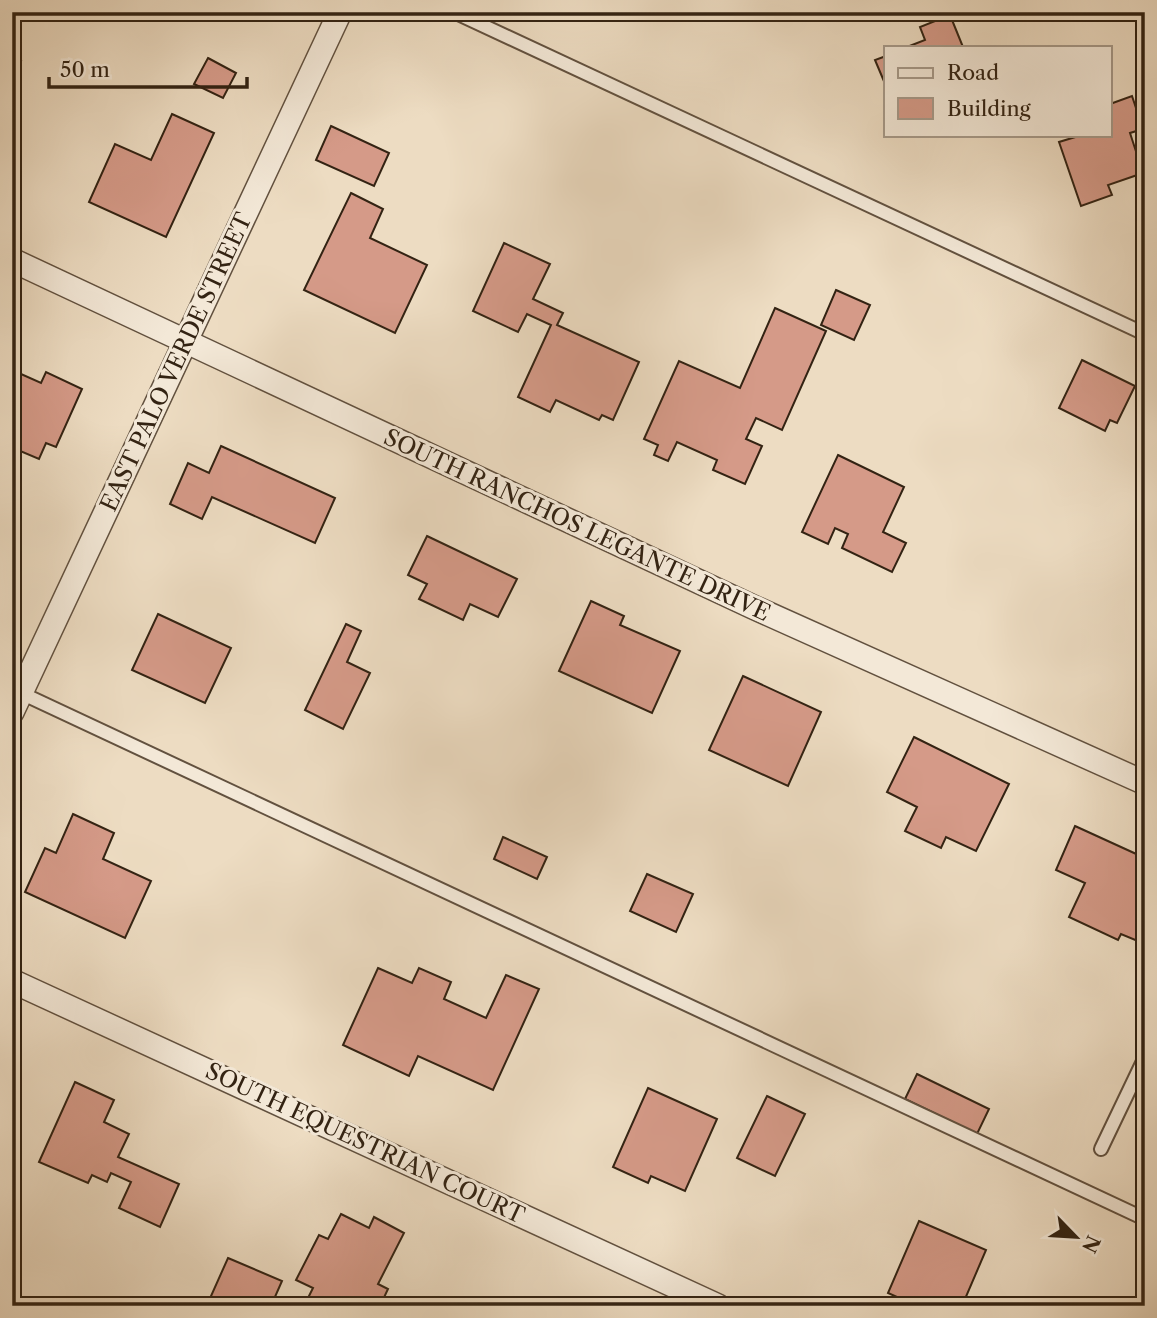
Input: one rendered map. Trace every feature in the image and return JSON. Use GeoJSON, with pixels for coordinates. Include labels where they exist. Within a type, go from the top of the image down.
{"type":"FeatureCollection","features":[{"type":"Feature","properties":{"kind":"street","name":"EAST PALO VERDE STREET"},"geometry":{"type":"LineString","coordinates":[[17,703],[340,12]]}},
{"type":"Feature","properties":{"kind":"street","name":"SOUTH RANCHOS LEGANTE DRIVE"},"geometry":{"type":"LineString","coordinates":[[12,260],[740,601],[1145,783]]}},
{"type":"Feature","properties":{"kind":"street","name":"SOUTH EQUESTRIAN COURT"},"geometry":{"type":"LineString","coordinates":[[12,981],[718,1306]]}},
{"type":"Feature","properties":{"kind":"lane"},"geometry":{"type":"LineString","coordinates":[[454,12],[1145,334]]}},
{"type":"Feature","properties":{"kind":"lane"},"geometry":{"type":"LineString","coordinates":[[17,703],[1145,1219]]}},
{"type":"Feature","properties":{"kind":"lane"},"geometry":{"type":"LineString","coordinates":[[1101,1149],[1145,1057]]}},
{"type":"Feature","properties":{"kind":"building"},"geometry":{"type":"Polygon","coordinates":[[[950,15],[963,46],[910,46],[925,40],[920,27],[950,15]]]}},
{"type":"Feature","properties":{"kind":"building"},"geometry":{"type":"Polygon","coordinates":[[[12,57],[21,61],[12,80],[12,57]]]}},
{"type":"Feature","properties":{"kind":"building"},"geometry":{"type":"Polygon","coordinates":[[[884,57],[884,81],[875,60],[884,57]]]}},
{"type":"Feature","properties":{"kind":"building"},"geometry":{"type":"Polygon","coordinates":[[[208,58],[236,73],[223,98],[194,84],[208,58]]]}},
{"type":"Feature","properties":{"kind":"building"},"geometry":{"type":"Polygon","coordinates":[[[1132,96],[1143,129],[1130,133],[1143,173],[1108,185],[1112,195],[1081,206],[1059,142],[1079,136],[1112,136],[1112,103],[1132,96]]]}},
{"type":"Feature","properties":{"kind":"building"},"geometry":{"type":"Polygon","coordinates":[[[172,114],[214,133],[166,237],[89,202],[115,144],[151,160],[172,114]]]}},
{"type":"Feature","properties":{"kind":"building"},"geometry":{"type":"Polygon","coordinates":[[[331,126],[389,153],[374,186],[316,160],[331,126]]]}},
{"type":"Feature","properties":{"kind":"building"},"geometry":{"type":"Polygon","coordinates":[[[351,193],[383,209],[370,238],[427,265],[395,333],[304,290],[351,193]]]}},
{"type":"Feature","properties":{"kind":"building"},"geometry":{"type":"Polygon","coordinates":[[[504,243],[550,264],[533,299],[563,313],[557,325],[639,362],[613,420],[602,415],[599,420],[556,400],[550,412],[518,397],[551,325],[527,314],[518,332],[473,311],[504,243]]]}},
{"type":"Feature","properties":{"kind":"building"},"geometry":{"type":"Polygon","coordinates":[[[836,290],[870,305],[854,340],[821,325],[836,290]]]}},
{"type":"Feature","properties":{"kind":"building"},"geometry":{"type":"Polygon","coordinates":[[[775,308],[826,331],[782,430],[756,418],[746,439],[762,446],[745,484],[713,470],[717,460],[677,442],[668,461],[654,455],[658,445],[644,439],[679,361],[740,388],[775,308]]]}},
{"type":"Feature","properties":{"kind":"building"},"geometry":{"type":"Polygon","coordinates":[[[1082,360],[1135,386],[1117,423],[1110,420],[1105,431],[1059,408],[1082,360]]]}},
{"type":"Feature","properties":{"kind":"building"},"geometry":{"type":"Polygon","coordinates":[[[12,370],[41,383],[46,372],[82,389],[56,447],[46,443],[39,459],[18,450],[12,463],[12,370]]]}},
{"type":"Feature","properties":{"kind":"building"},"geometry":{"type":"Polygon","coordinates":[[[221,446],[335,498],[315,543],[212,497],[202,519],[170,504],[188,463],[209,473],[221,446]]]}},
{"type":"Feature","properties":{"kind":"building"},"geometry":{"type":"Polygon","coordinates":[[[838,455],[904,487],[883,532],[906,543],[892,572],[842,548],[848,534],[835,528],[828,544],[802,532],[838,455]]]}},
{"type":"Feature","properties":{"kind":"building"},"geometry":{"type":"Polygon","coordinates":[[[427,536],[517,579],[498,617],[470,604],[463,620],[419,599],[427,584],[408,575],[427,536]]]}},
{"type":"Feature","properties":{"kind":"building"},"geometry":{"type":"Polygon","coordinates":[[[591,601],[624,616],[620,625],[680,651],[652,713],[559,671],[591,601]]]}},
{"type":"Feature","properties":{"kind":"building"},"geometry":{"type":"Polygon","coordinates":[[[158,614],[231,648],[205,703],[132,670],[158,614]]]}},
{"type":"Feature","properties":{"kind":"building"},"geometry":{"type":"Polygon","coordinates":[[[346,624],[361,631],[347,662],[370,673],[343,729],[305,710],[346,624]]]}},
{"type":"Feature","properties":{"kind":"building"},"geometry":{"type":"Polygon","coordinates":[[[743,676],[821,712],[788,786],[709,750],[743,676]]]}},
{"type":"Feature","properties":{"kind":"building"},"geometry":{"type":"Polygon","coordinates":[[[914,737],[1009,784],[976,851],[946,837],[941,848],[905,831],[917,807],[887,792],[914,737]]]}},
{"type":"Feature","properties":{"kind":"building"},"geometry":{"type":"Polygon","coordinates":[[[73,814],[114,833],[103,859],[151,881],[125,938],[25,892],[45,848],[56,853],[73,814]]]}},
{"type":"Feature","properties":{"kind":"building"},"geometry":{"type":"Polygon","coordinates":[[[1075,826],[1145,858],[1145,944],[1121,934],[1118,940],[1069,917],[1085,883],[1056,870],[1075,826]]]}},
{"type":"Feature","properties":{"kind":"building"},"geometry":{"type":"Polygon","coordinates":[[[503,837],[547,857],[537,879],[494,859],[503,837]]]}},
{"type":"Feature","properties":{"kind":"building"},"geometry":{"type":"Polygon","coordinates":[[[647,874],[693,894],[676,932],[630,911],[647,874]]]}},
{"type":"Feature","properties":{"kind":"building"},"geometry":{"type":"Polygon","coordinates":[[[378,968],[412,983],[419,968],[451,982],[444,999],[486,1018],[506,975],[539,989],[493,1090],[418,1056],[409,1076],[343,1045],[378,968]]]}},
{"type":"Feature","properties":{"kind":"building"},"geometry":{"type":"Polygon","coordinates":[[[917,1074],[989,1109],[977,1134],[905,1099],[917,1074]]]}},
{"type":"Feature","properties":{"kind":"building"},"geometry":{"type":"Polygon","coordinates":[[[75,1082],[114,1100],[104,1122],[129,1134],[118,1157],[179,1184],[160,1227],[119,1208],[131,1182],[111,1173],[107,1182],[92,1175],[88,1183],[39,1162],[75,1082]]]}},
{"type":"Feature","properties":{"kind":"building"},"geometry":{"type":"Polygon","coordinates":[[[648,1088],[717,1119],[685,1191],[651,1176],[648,1183],[613,1167],[648,1088]]]}},
{"type":"Feature","properties":{"kind":"building"},"geometry":{"type":"Polygon","coordinates":[[[767,1096],[805,1114],[775,1176],[737,1158],[767,1096]]]}},
{"type":"Feature","properties":{"kind":"building"},"geometry":{"type":"Polygon","coordinates":[[[341,1214],[369,1228],[374,1217],[404,1233],[378,1284],[388,1289],[380,1306],[365,1302],[363,1306],[304,1306],[313,1288],[296,1280],[319,1235],[328,1239],[341,1214]]]}},
{"type":"Feature","properties":{"kind":"building"},"geometry":{"type":"Polygon","coordinates":[[[919,1221],[986,1250],[962,1306],[917,1306],[888,1293],[919,1221]]]}},
{"type":"Feature","properties":{"kind":"building"},"geometry":{"type":"Polygon","coordinates":[[[228,1258],[282,1281],[271,1306],[207,1305],[228,1258]]]}}]}
